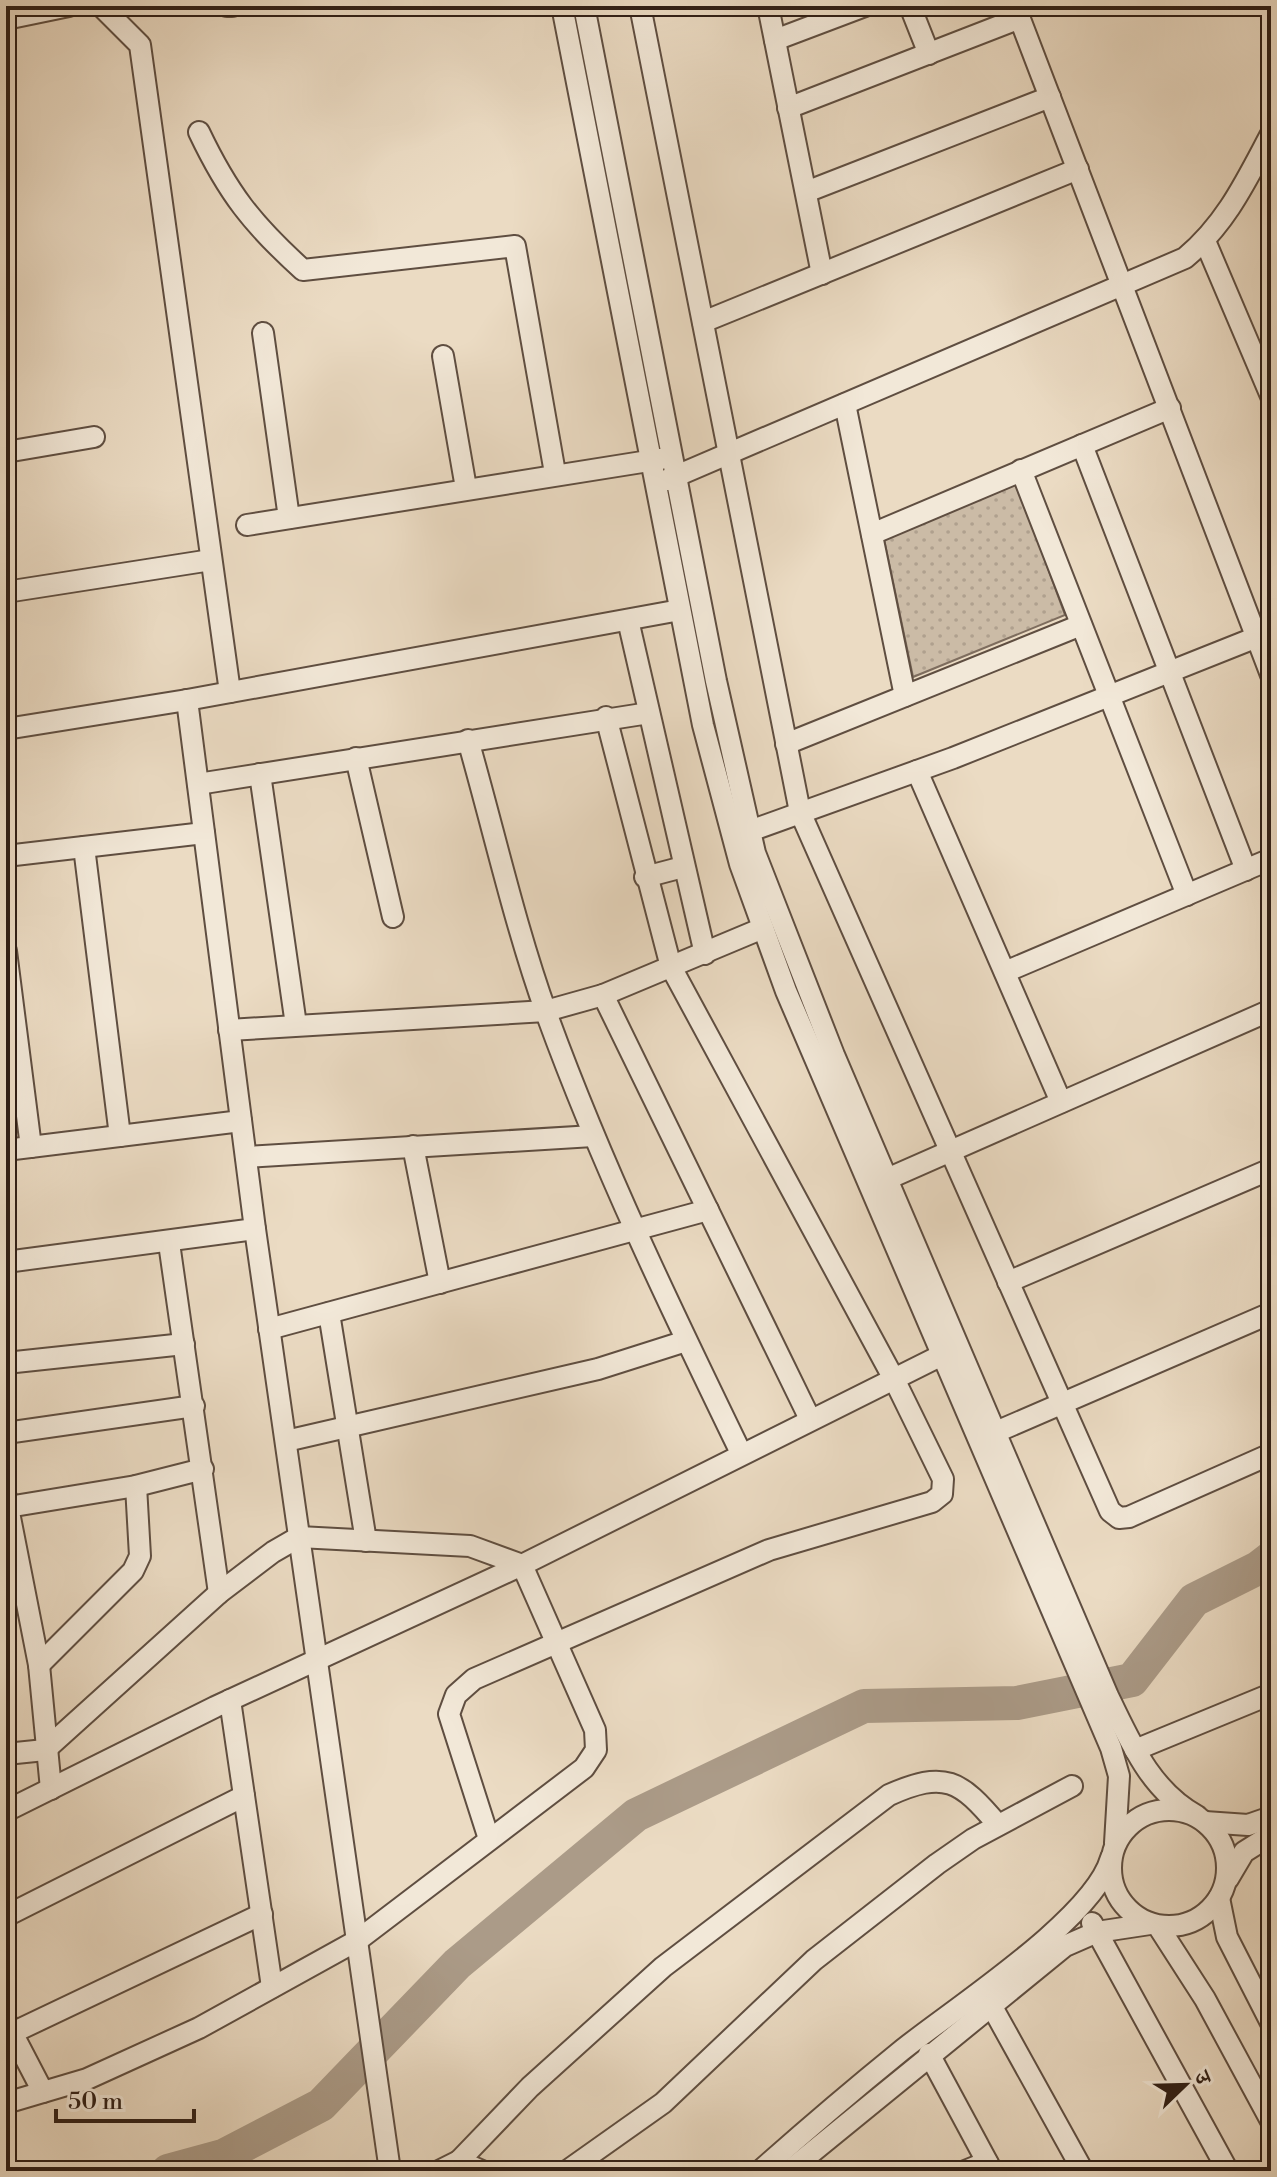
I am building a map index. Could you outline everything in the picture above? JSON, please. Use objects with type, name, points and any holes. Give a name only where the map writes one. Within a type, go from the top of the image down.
[{"type":"street","points":[[6,19],[69,6]]},
{"type":"street","points":[[101,6],[140,45],[230,692]]},
{"type":"street","points":[[562,6],[720,801],[786,991],[996,1432],[1100,1701],[1119,1776],[1113,1851],[1115,1891],[1135,1916],[1154,1925],[1205,1999],[1271,2121]]},
{"type":"street","points":[[584,6],[674,467],[750,831],[942,1355],[1007,1512],[1100,1701],[1166,1795],[1201,1819],[1225,1851],[1222,1892],[1227,1937],[1264,1995],[1271,2023]]},
{"type":"street","points":[[640,6],[800,812],[1110,1511],[1119,1518],[1271,1454]]},
{"type":"street","points":[[768,6],[822,274]]},
{"type":"street","points":[[775,40],[865,6]]},
{"type":"street","points":[[910,6],[929,54]]},
{"type":"street","points":[[788,108],[929,54],[1017,12],[1271,675]]},
{"type":"street","points":[[806,192],[1050,97]]},
{"type":"street","points":[[199,132],[224,185],[268,239],[303,270],[515,246],[555,473]]},
{"type":"street","points":[[247,525],[555,473],[651,460],[674,467],[729,454],[1185,258],[1205,241],[1231,210],[1271,134]]},
{"type":"street","points":[[703,322],[1078,169]]},
{"type":"street","points":[[1205,241],[1263,353],[1271,396]]},
{"type":"street","points":[[263,333],[289,518]]},
{"type":"street","points":[[443,356],[466,488]]},
{"type":"street","points":[[845,404],[905,696]]},
{"type":"street","points":[[872,534],[1170,408]]},
{"type":"street","points":[[6,452],[94,437]]},
{"type":"street","points":[[1082,445],[1246,870]]},
{"type":"street","points":[[656,485],[674,467]]},
{"type":"street","points":[[1021,470],[1187,895]]},
{"type":"street","points":[[6,592],[211,560]]},
{"type":"street","points":[[6,729],[187,700],[680,610]]},
{"type":"street","points":[[628,620],[705,954]]},
{"type":"street","points":[[786,744],[1081,625]]},
{"type":"street","points":[[750,831],[917,771],[1257,637]]},
{"type":"street","points":[[187,700],[255,1229],[390,2171]]},
{"type":"street","points":[[198,784],[606,717],[649,713]]},
{"type":"street","points":[[489,1839],[449,1714],[456,1695],[474,1679],[557,1640],[769,1550],[932,1502],[942,1494],[943,1479],[895,1381],[671,967],[645,877],[606,717]]},
{"type":"street","points":[[468,740],[546,1011],[593,1136],[634,1232],[741,1453]]},
{"type":"street","points":[[356,758],[393,917]]},
{"type":"street","points":[[917,771],[1061,1102]]},
{"type":"street","points":[[260,774],[296,1025]]},
{"type":"street","points":[[6,856],[204,833]]},
{"type":"street","points":[[84,847],[120,1136]]},
{"type":"street","points":[[1005,972],[1271,859]]},
{"type":"street","points":[[645,877],[683,867]]},
{"type":"street","points":[[229,1030],[546,1011],[603,995],[763,928]]},
{"type":"street","points":[[6,951],[31,1147]]},
{"type":"street","points":[[603,995],[810,1419]]},
{"type":"street","points":[[879,1182],[1271,1010]]},
{"type":"street","points":[[6,1150],[241,1121]]},
{"type":"street","points":[[246,1157],[593,1136]]},
{"type":"street","points":[[413,1146],[440,1283]]},
{"type":"street","points":[[1008,1282],[1271,1169]]},
{"type":"street","points":[[269,1329],[708,1210]]},
{"type":"street","points":[[6,1262],[169,1243],[255,1229]]},
{"type":"street","points":[[169,1243],[219,1593]]},
{"type":"street","points":[[329,1313],[366,1541]]},
{"type":"street","points":[[996,1432],[1271,1313]]},
{"type":"street","points":[[286,1441],[598,1369],[686,1341]]},
{"type":"street","points":[[6,1363],[184,1344]]},
{"type":"street","points":[[6,1811],[230,1700],[522,1565],[942,1355]]},
{"type":"street","points":[[6,1433],[194,1406]]},
{"type":"street","points":[[51,1789],[39,1665],[7,1502],[136,1486],[203,1469]]},
{"type":"street","points":[[39,1665],[133,1571],[140,1556],[136,1486]]},
{"type":"street","points":[[6,1754],[45,1750],[219,1593],[273,1552],[299,1537],[470,1546],[522,1565],[595,1730],[596,1750],[584,1768],[358,1940],[199,2028],[87,2079],[6,2103]]},
{"type":"street","points":[[1135,1750],[1271,1694]]},
{"type":"street","points":[[230,1700],[272,1987]]},
{"type":"street","points":[[439,2171],[459,2161],[530,2087],[663,1967],[889,1795],[920,1781],[953,1783],[971,1793],[998,1825]]},
{"type":"street","points":[[567,2171],[663,2103],[814,1960],[937,1864],[998,1825],[1072,1786]]},
{"type":"street","points":[[6,1916],[244,1796]]},
{"type":"street","points":[[760,2171],[841,2100],[1083,1906],[1101,1884],[1113,1851],[1134,1821],[1160,1809],[1179,1810],[1201,1819],[1248,1825],[1271,1817]]},
{"type":"street","points":[[789,2171],[1065,1946],[1097,1932],[1186,1924],[1200,1918],[1222,1892],[1244,1852],[1271,1835]]},
{"type":"street","points":[[1083,1906],[1228,2171]]},
{"type":"street","points":[[43,2092],[9,2027],[262,1914]]},
{"type":"street","points":[[991,2005],[1083,2171]]},
{"type":"street","points":[[929,2054],[989,2166],[965,2171]]},
{"type":"street","points":[[459,2161],[482,2171]]},
{"type":"shaded area","points":[[1017,484],[1065,615],[913,677],[884,539]]},
{"type":"waterway","points":[[168,2171],[223,2156],[321,2105],[457,1964],[636,1815],[864,1706],[1017,1703],[1132,1680],[1194,1600],[1258,1568],[1271,1558]]}]
